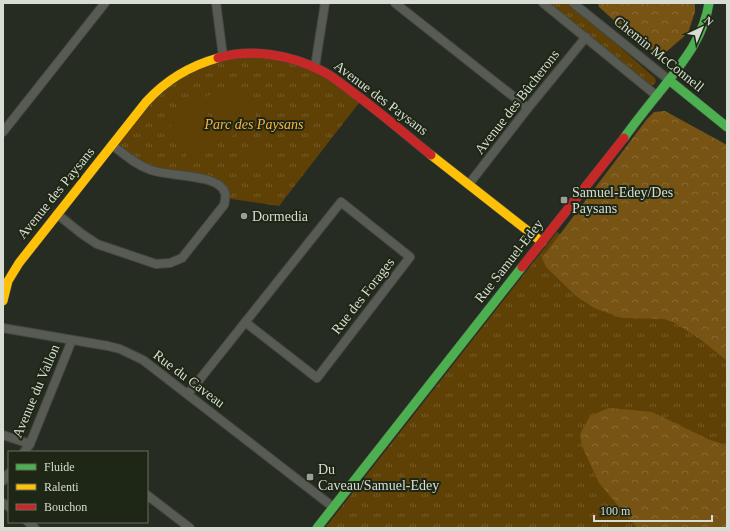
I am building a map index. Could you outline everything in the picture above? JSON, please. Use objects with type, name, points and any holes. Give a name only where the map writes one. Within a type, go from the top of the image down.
[{"type":"street","points":[[3,132],[105,3]]},
{"type":"street","points":[[216,3],[223,56]]},
{"type":"street","points":[[315,67],[325,3]]},
{"type":"street","points":[[395,3],[528,108]]},
{"type":"street","points":[[543,3],[657,96]]},
{"type":"street","name":"Chemin McConnell","points":[[573,3],[727,127]]},
{"type":"street","name":"Rue Samuel-Edey","points":[[316,528],[691,51],[701,35],[707,21],[709,3]]},
{"type":"street","name":"Avenue des Bûcherons","points":[[469,184],[586,37]]},
{"type":"street","name":"Avenue des Paysans","points":[[3,301],[5,288],[18,263],[142,107],[170,80],[185,70],[203,62],[223,56],[264,54],[296,60],[315,67],[330,75],[542,242]]},
{"type":"street","points":[[57,214],[97,244],[156,264],[170,263],[182,258],[224,205],[225,191],[219,184],[210,179],[152,171],[139,165],[112,146]]},
{"type":"street","name":"Rue des Forages","points":[[188,394],[341,202],[410,257],[316,378],[246,322]]},
{"type":"street","name":"Rue du Caveau","points":[[3,328],[108,346],[132,354],[154,367],[333,507]]},
{"type":"street","name":"Avenue du Vallon","points":[[25,451],[30,444],[72,340]]},
{"type":"street","points":[[3,435],[30,444]]},
{"type":"street","points":[[148,496],[190,528]]},
{"type":"green space","points":[[545,3],[570,3],[655,78],[656,82],[653,85],[649,85]]},
{"type":"green space","points":[[598,3],[695,3],[695,12],[688,33],[666,52],[646,49],[599,7]]},
{"type":"green space","name":"Parc des Paysans","points":[[223,56],[296,60],[362,99],[279,206],[225,198],[219,184],[152,171],[112,145],[157,91]]},
{"type":"green space","points":[[238,81],[259,122],[226,139],[204,98]]},
{"type":"green space","points":[[200,99],[222,141],[188,159],[166,117]]},
{"type":"green space","points":[[665,111],[727,145],[727,361],[700,339],[675,323],[664,319],[622,318],[594,308],[576,296],[546,267],[542,258],[647,119],[654,112]]},
{"type":"green space","points":[[261,140],[268,155],[250,164],[243,149]]},
{"type":"green space","points":[[557,232],[727,345],[727,528],[325,528]]},
{"type":"green space","points":[[609,408],[652,412],[710,440],[727,445],[727,528],[637,528],[599,483],[582,446],[580,434],[590,416]]},
{"type":"traffic: fast","points":[[624,138],[692,49],[702,27],[709,3]]},
{"type":"traffic: fast","points":[[669,80],[727,127]]},
{"type":"traffic: fast","points":[[317,528],[522,267]]},
{"type":"traffic: slow","points":[[3,301],[8,281],[19,263],[146,102],[162,87],[179,75],[197,65],[218,58]]},
{"type":"traffic: slow","points":[[431,155],[542,242]]},
{"type":"traffic: jam","points":[[218,58],[231,55],[258,54],[284,57],[310,65],[339,82],[431,155]]},
{"type":"traffic: jam","points":[[522,267],[624,138]]},
{"type":"place","name":"Samuel-Edey/Des Paysans","points":[[564,200]]},
{"type":"place","name":"Dormedia","points":[[244,216]]},
{"type":"place","name":"Du Caveau/Samuel-Edey","points":[[310,477]]}]
